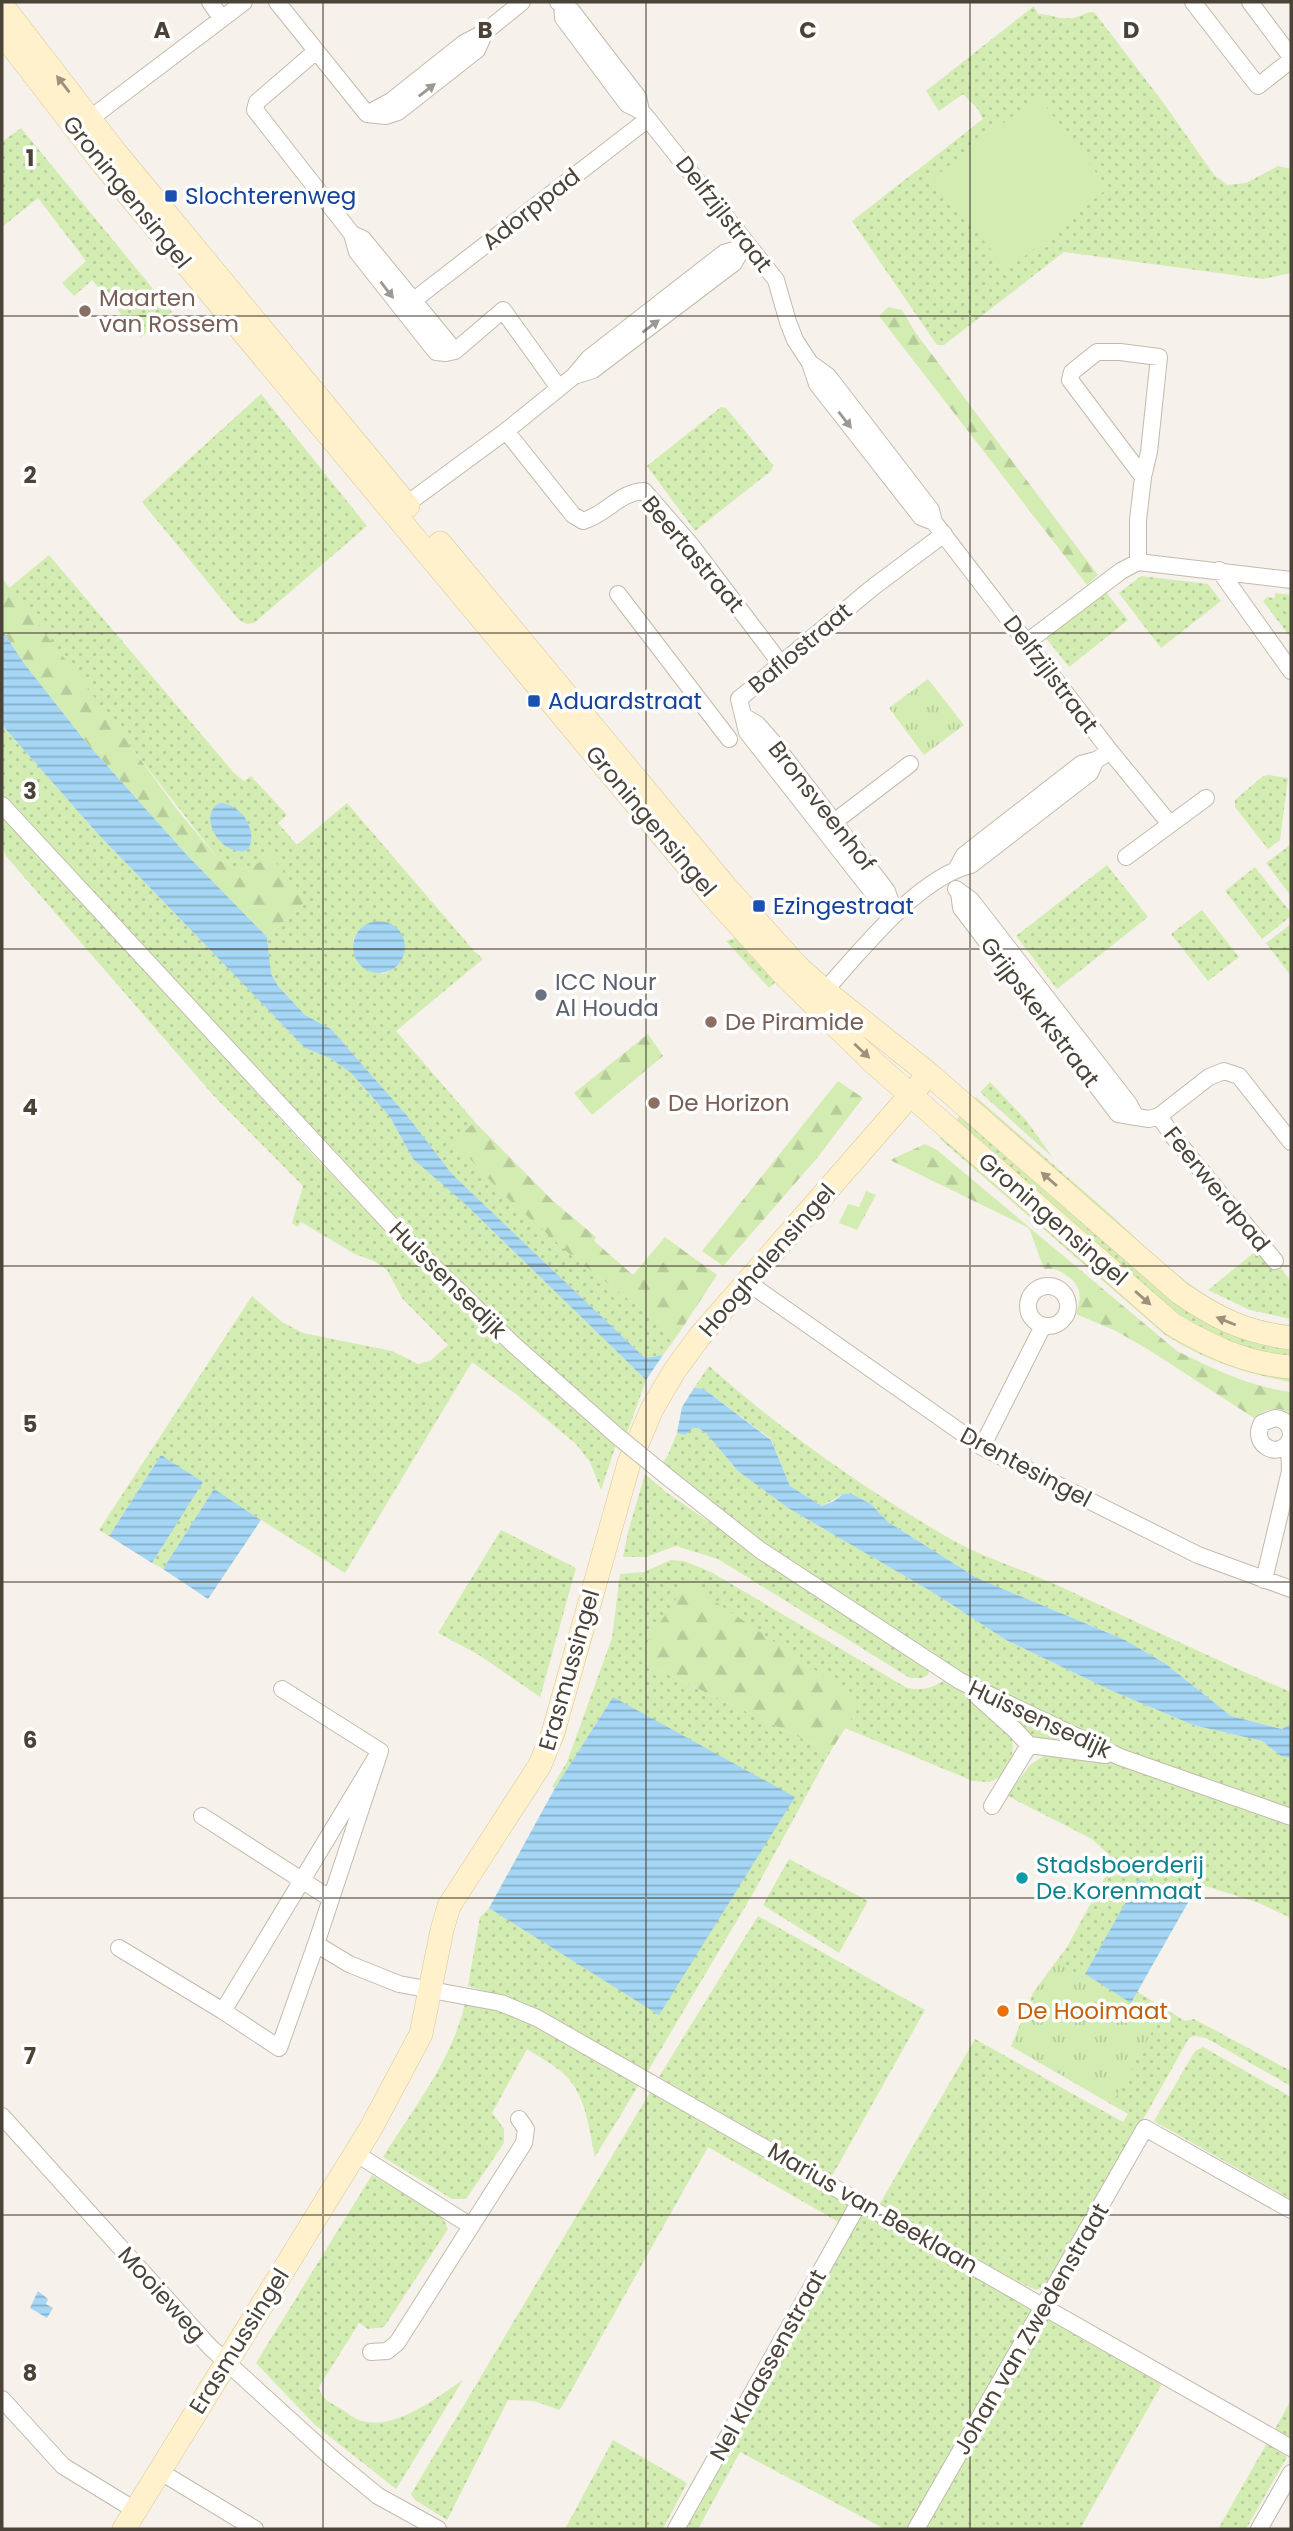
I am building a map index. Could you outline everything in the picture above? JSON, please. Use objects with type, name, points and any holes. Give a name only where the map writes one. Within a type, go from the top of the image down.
[{"type":"street","points":[[209,2],[222,19]]},
{"type":"street","points":[[82,125],[244,2]]},
{"type":"street","points":[[277,2],[367,114],[386,116],[398,112],[477,50],[485,32],[522,2]]},
{"type":"street","points":[[1192,2],[1258,86],[1291,58],[1250,2]]},
{"type":"street","name":"Delfzijlstraat","points":[[560,4],[563,18],[627,104],[645,115],[744,245],[776,280],[788,323],[810,363],[828,376],[931,510],[939,528],[1027,642],[1103,756],[1170,824]]},
{"type":"street","name":"Groningensingel","points":[[2,5],[82,125]]},
{"type":"street","name":"Groningensingel","points":[[2,33],[82,125],[401,509],[712,895],[912,1094],[1172,1324],[1203,1343],[1242,1358],[1291,1367]]},
{"type":"street","points":[[315,52],[257,102],[255,110],[352,234],[357,252],[436,352],[446,354],[456,351],[503,310],[559,388]]},
{"type":"street","name":"Adorppad","points":[[414,300],[645,115]]},
{"type":"street","points":[[352,234],[363,240],[456,351]]},
{"type":"street","points":[[401,509],[506,431],[574,376],[589,358],[713,261],[744,245]]},
{"type":"street","points":[[1138,562],[1143,477],[1149,452],[1159,357],[1097,352],[1072,372],[1070,380],[1143,477]]},
{"type":"street","name":"Beertastraat","points":[[506,431],[573,515],[583,521],[598,516],[630,491],[644,491],[691,545],[781,664]]},
{"type":"street","name":"Baflostraat","points":[[895,907],[877,898],[747,732],[738,699],[872,588],[939,528]]},
{"type":"street","points":[[1027,642],[1121,571],[1138,562],[1291,580]]},
{"type":"street","points":[[1219,570],[1288,666]]},
{"type":"street","points":[[618,594],[729,739]]},
{"type":"street","name":"Bronsveenhof","points":[[743,716],[757,724],[772,741],[887,891],[895,907]]},
{"type":"street","points":[[818,998],[895,907],[952,872],[964,855],[1082,764],[1103,756]]},
{"type":"street","points":[[834,822],[910,764]]},
{"type":"street","points":[[1126,857],[1206,798]]},
{"type":"street","name":"Huissensedijk","points":[[2,805],[395,1228],[513,1344],[615,1435],[760,1550],[960,1681],[1120,1757],[1291,1817]]},
{"type":"street","name":"Grijpskerkstraat","points":[[952,872],[961,908],[1118,1114],[1149,1119],[1159,1116]]},
{"type":"street","name":"Groningensingel","points":[[818,998],[929,1074],[1180,1293],[1216,1317],[1262,1334],[1291,1338]]},
{"type":"street","points":[[1159,1116],[1209,1077],[1224,1071],[1239,1076],[1291,1142]]},
{"type":"street","name":"Hooghalensingel","points":[[629,1463],[652,1409],[675,1370],[700,1336],[929,1074]]},
{"type":"street","name":"Feerwerdpad","points":[[1159,1116],[1275,1261]]},
{"type":"street","name":"Drentesingel","points":[[747,1282],[982,1447],[1198,1555],[1291,1589]]},
{"type":"street","points":[[982,1447],[1043,1326]]},
{"type":"street","points":[[1265,1580],[1290,1471],[1291,1438]]},
{"type":"street","name":"Erasmussingel","points":[[130,2520],[371,2128],[421,2034],[438,1991],[442,1930],[449,1906],[540,1765],[553,1733],[629,1463]]},
{"type":"street","name":"Huissensedijk","points":[[960,1681],[1029,1745],[1120,1757]]},
{"type":"street","points":[[282,1689],[380,1751]]},
{"type":"street","points":[[992,1805],[1029,1745]]},
{"type":"street","points":[[223,2011],[380,1751]]},
{"type":"street","points":[[119,1948],[279,2048],[380,1751]]},
{"type":"street","points":[[202,1816],[331,1899]]},
{"type":"street","name":"Marius van Beeklaan","points":[[316,1944],[349,1964],[399,1984],[501,2003],[537,2018],[1291,2448]]},
{"type":"street","name":"Mooieweg","points":[[2,2116],[226,2362],[377,2496],[438,2529]]},
{"type":"street","points":[[371,2352],[387,2351],[397,2343],[524,2143],[526,2129],[519,2119]]},
{"type":"street","name":"Johan van Zwedenstraat","points":[[916,2529],[1037,2302],[1145,2128],[1291,2210]]},
{"type":"street","points":[[355,2153],[471,2226]]},
{"type":"street","name":"Nel Klaassenstraat","points":[[676,2529],[860,2201]]},
{"type":"street","points":[[2,2399],[63,2466],[130,2520]]},
{"type":"street","points":[[159,2471],[255,2529]]},
{"type":"street","points":[[1259,2529],[1291,2473]]},
{"type":"green space","points":[[1034,6],[1038,14],[1063,18],[1094,12],[1214,175],[1227,185],[1246,183],[1278,166],[1291,169],[1291,273],[1263,279],[1064,252],[944,345],[937,345],[852,221],[983,119],[977,108],[963,94],[939,111],[926,91]]},
{"type":"green space","points":[[1038,96],[1108,188],[1008,270],[932,179]]},
{"type":"green space","points":[[21,128],[172,312],[141,337],[92,280],[74,296],[62,283],[86,261],[38,198],[2,227],[2,142]]},
{"type":"green space","points":[[888,307],[902,310],[915,332],[1098,575],[1087,585],[879,316]]},
{"type":"green space","points":[[261,394],[367,526],[254,623],[247,624],[239,620],[142,502]]},
{"type":"green space","points":[[721,407],[726,408],[773,465],[771,471],[695,531],[647,466]]},
{"type":"green space","points":[[49,555],[235,774],[244,781],[251,776],[287,815],[278,823],[297,845],[347,803],[483,959],[396,1031],[475,1122],[454,1141],[573,1257],[677,1336],[663,1355],[645,1358],[452,1174],[409,1118],[331,1029],[305,1015],[278,986],[271,974],[267,937],[305,902],[251,868],[237,869],[220,861],[8,589]],"holes":[[[239,812],[250,827],[232,850],[220,841],[211,820]],[[359,930],[404,940],[404,952],[397,966],[382,974],[352,942]]]},
{"type":"green space","points":[[1141,576],[1208,584],[1221,601],[1161,648],[1119,593]]},
{"type":"green space","points":[[2,578],[179,812],[220,861],[237,869],[251,868],[270,855],[306,901],[267,937],[186,854],[85,741],[23,662],[2,630]]},
{"type":"green space","points":[[1105,591],[1128,620],[1069,667],[1046,638]]},
{"type":"green space","points":[[1275,593],[1291,595],[1291,638],[1263,601],[1267,597],[1275,598]]},
{"type":"green space","points":[[928,679],[964,725],[924,755],[889,708]]},
{"type":"green space","points":[[2,725],[97,833],[305,1048],[330,1058],[351,1073],[390,1117],[413,1159],[464,1203],[646,1380],[625,1439],[389,1219],[2,797]]},
{"type":"green space","points":[[1263,776],[1288,778],[1280,840],[1268,849],[1235,807],[1235,800]]},
{"type":"green space","points":[[2,812],[313,1155],[447,1293],[616,1445],[601,1490],[590,1462],[576,1444],[516,1394],[472,1362],[345,1573],[214,1490],[163,1569],[152,1563],[202,1482],[161,1455],[109,1536],[99,1530],[252,1296],[282,1322],[303,1333],[392,1351],[418,1364],[430,1361],[448,1345],[402,1298],[387,1270],[301,1222],[297,1227],[292,1223],[303,1186],[214,1096],[6,856],[2,845]]},
{"type":"green space","points":[[1291,834],[1291,896],[1266,863],[1290,845]]},
{"type":"green space","points":[[1107,865],[1148,917],[1057,989],[1016,936]]},
{"type":"green space","points":[[1255,867],[1291,913],[1291,916],[1262,939],[1225,891]]},
{"type":"green space","points":[[1202,910],[1239,957],[1208,981],[1171,934]]},
{"type":"green space","points":[[1291,924],[1291,976],[1266,943]]},
{"type":"green space","points":[[738,937],[743,941],[744,949],[764,970],[772,970],[779,979],[769,988],[726,941]]},
{"type":"green space","points":[[648,1034],[663,1056],[592,1115],[574,1093]]},
{"type":"green space","points":[[838,1081],[863,1098],[817,1158],[723,1266],[702,1251]]},
{"type":"green space","points":[[990,1082],[1026,1120],[1053,1158],[980,1092]]},
{"type":"green space","points":[[976,1097],[1187,1282],[1236,1311],[1262,1320],[1291,1325],[1291,1333],[1220,1312],[971,1103]]},
{"type":"green space","points":[[964,1111],[1181,1299],[1291,1343],[1291,1362],[1196,1333],[952,1125]]},
{"type":"green space","points":[[475,1122],[553,1201],[596,1237],[594,1241],[633,1275],[665,1237],[717,1275],[677,1336],[573,1257],[505,1196],[453,1141]]},
{"type":"green space","points":[[944,1133],[1125,1290],[1291,1373],[1291,1382],[1226,1365],[1165,1335],[940,1139]]},
{"type":"green space","points":[[925,1144],[937,1150],[1177,1351],[1247,1382],[1291,1392],[1291,1414],[1281,1409],[1272,1409],[1254,1418],[1149,1350],[1116,1331],[1076,1314],[1080,1297],[1078,1287],[1060,1271],[1044,1269],[1029,1228],[890,1160]]},
{"type":"green space","points":[[866,1191],[876,1195],[857,1230],[839,1223],[848,1204],[859,1207]]},
{"type":"green space","points":[[1261,1247],[1276,1261],[1291,1282],[1291,1319],[1250,1310],[1208,1290]]},
{"type":"green space","points":[[709,1366],[765,1413],[824,1457],[947,1537],[1291,1692],[1291,1724],[1283,1729],[1231,1716],[1166,1664],[1125,1640],[977,1578],[888,1522],[871,1504],[852,1494],[843,1494],[822,1506],[790,1486],[771,1439],[704,1389],[694,1388]]},
{"type":"green space","points":[[692,1428],[706,1433],[738,1471],[788,1508],[934,1593],[1006,1640],[1110,1690],[1193,1725],[1262,1741],[1281,1756],[1291,1758],[1291,1815],[1068,1729],[936,1659],[772,1554],[662,1464],[677,1433],[685,1435]]},
{"type":"green space","points":[[645,1474],[666,1492],[830,1606],[930,1669],[928,1675],[910,1678],[718,1559],[676,1546],[646,1557],[623,1557]]},
{"type":"green space","points":[[501,1530],[576,1568],[540,1697],[479,1655],[438,1633]]},
{"type":"green space","points":[[671,1560],[684,1561],[711,1572],[907,1688],[928,1688],[946,1679],[998,1719],[1009,1732],[1013,1746],[1010,1762],[1002,1775],[989,1782],[973,1781],[845,1728],[862,1702],[636,1659],[830,1752],[755,1890],[648,2071],[538,2013],[468,1986],[480,1917],[489,1908],[659,2014],[613,1697],[555,1788],[552,1787],[567,1762],[612,1638],[620,1574],[644,1572]]},
{"type":"green space","points":[[687,1582],[862,1702],[830,1752],[636,1659]]},
{"type":"green space","points":[[986,1701],[1081,1748],[1029,1740]]},
{"type":"green space","points":[[1047,1754],[1107,1760],[1291,1823],[1291,1918],[1259,1903],[1199,1884],[1190,1899],[1139,1879],[1134,2000],[1136,1991],[1185,2021],[1194,2019],[1291,2071],[1291,2086],[1206,2038],[1189,2038],[1055,2276],[1047,2286],[1036,2290],[999,2273],[879,2205],[975,2039],[1123,2122],[1128,2114],[1011,2046],[1033,1993],[1067,1947],[1111,1866],[1107,1853],[1092,1839],[1004,1794],[1031,1764]]},
{"type":"green space","points":[[789,1859],[868,1901],[839,1953],[763,1905]]},
{"type":"green space","points":[[758,1916],[925,2010],[832,2176],[659,2077]]},
{"type":"green space","points":[[1056,1962],[1159,2019],[1112,2104],[1011,2046],[1039,1998],[1033,1993]]},
{"type":"green space","points":[[465,2003],[498,2008],[560,2037],[640,2083],[595,2157],[586,2112],[577,2091],[560,2070],[527,2049],[492,2113],[504,2129],[504,2143],[466,2199],[452,2199],[383,2157],[442,2064]]},
{"type":"green space","points":[[1203,2047],[1291,2097],[1291,2199],[1154,2121],[1195,2051]]},
{"type":"green space","points":[[652,2089],[846,2203],[848,2208],[842,2224],[708,2147],[563,2405],[559,2410],[535,2401],[508,2400],[447,2520],[415,2500],[411,2494]]},
{"type":"green space","points":[[372,2175],[442,2216],[448,2229],[384,2327],[368,2329],[359,2323],[319,2387],[320,2391],[327,2400],[354,2418],[372,2423],[386,2422],[428,2404],[463,2380],[396,2489],[315,2425],[256,2363]]},
{"type":"green space","points":[[869,2214],[1031,2309],[1031,2314],[908,2529],[885,2529],[740,2452],[698,2529],[686,2529],[856,2221],[862,2215]]},
{"type":"green space","points":[[1042,2319],[1052,2319],[1163,2382],[1080,2529],[921,2529]]},
{"type":"green space","points":[[1291,2400],[1291,2437],[1275,2429]]},
{"type":"green space","points":[[613,2440],[687,2483],[663,2529],[565,2529]]},
{"type":"green space","points":[[1267,2443],[1287,2457],[1246,2529],[1218,2529]]},
{"type":"water","points":[[2,630],[23,662],[85,741],[186,854],[267,937],[271,974],[278,986],[305,1015],[331,1029],[409,1118],[452,1174],[645,1358],[663,1355],[646,1380],[464,1203],[413,1159],[390,1117],[351,1073],[330,1058],[305,1048],[97,833],[2,725]]},
{"type":"water","points":[[220,803],[235,808],[246,819],[251,834],[248,850],[229,848],[215,834],[210,816]]},
{"type":"water","points":[[379,921],[398,928],[405,947],[398,966],[379,973],[360,966],[353,947],[360,928]]},
{"type":"water","points":[[694,1388],[704,1389],[771,1440],[790,1486],[822,1506],[843,1494],[852,1494],[871,1504],[888,1522],[977,1578],[1125,1640],[1166,1664],[1231,1716],[1282,1729],[1291,1724],[1291,1758],[1281,1756],[1262,1741],[1193,1725],[1110,1690],[1006,1640],[934,1593],[788,1508],[738,1471],[706,1433],[693,1428],[685,1435],[677,1433],[682,1407]]},
{"type":"water","points":[[161,1455],[203,1482],[152,1563],[109,1536]]},
{"type":"water","points":[[214,1489],[261,1520],[208,1599],[163,1569]]},
{"type":"water","points":[[613,1697],[795,1797],[659,2015],[489,1908],[555,1788]]},
{"type":"water","points":[[1139,1879],[1190,1899],[1131,2003],[1085,1974]]},
{"type":"water","points":[[38,2291],[48,2299],[46,2304],[53,2308],[47,2318],[30,2308]]},
{"type":"place","name":"Slochterenweg","points":[[171,196]]},
{"type":"place","name":"Maarten van Rossem","points":[[85,311]]},
{"type":"place","name":"Aduardstraat","points":[[534,701]]},
{"type":"place","name":"Ezingestraat","points":[[759,906]]},
{"type":"place","name":"ICC Nour Al Houda","points":[[541,995]]},
{"type":"place","name":"De Piramide","points":[[711,1022]]},
{"type":"place","name":"De Horizon","points":[[654,1103]]},
{"type":"place","name":"Stadsboerderij De Korenmaat","points":[[1022,1878]]},
{"type":"place","name":"De Hooimaat","points":[[1003,2011]]}]
